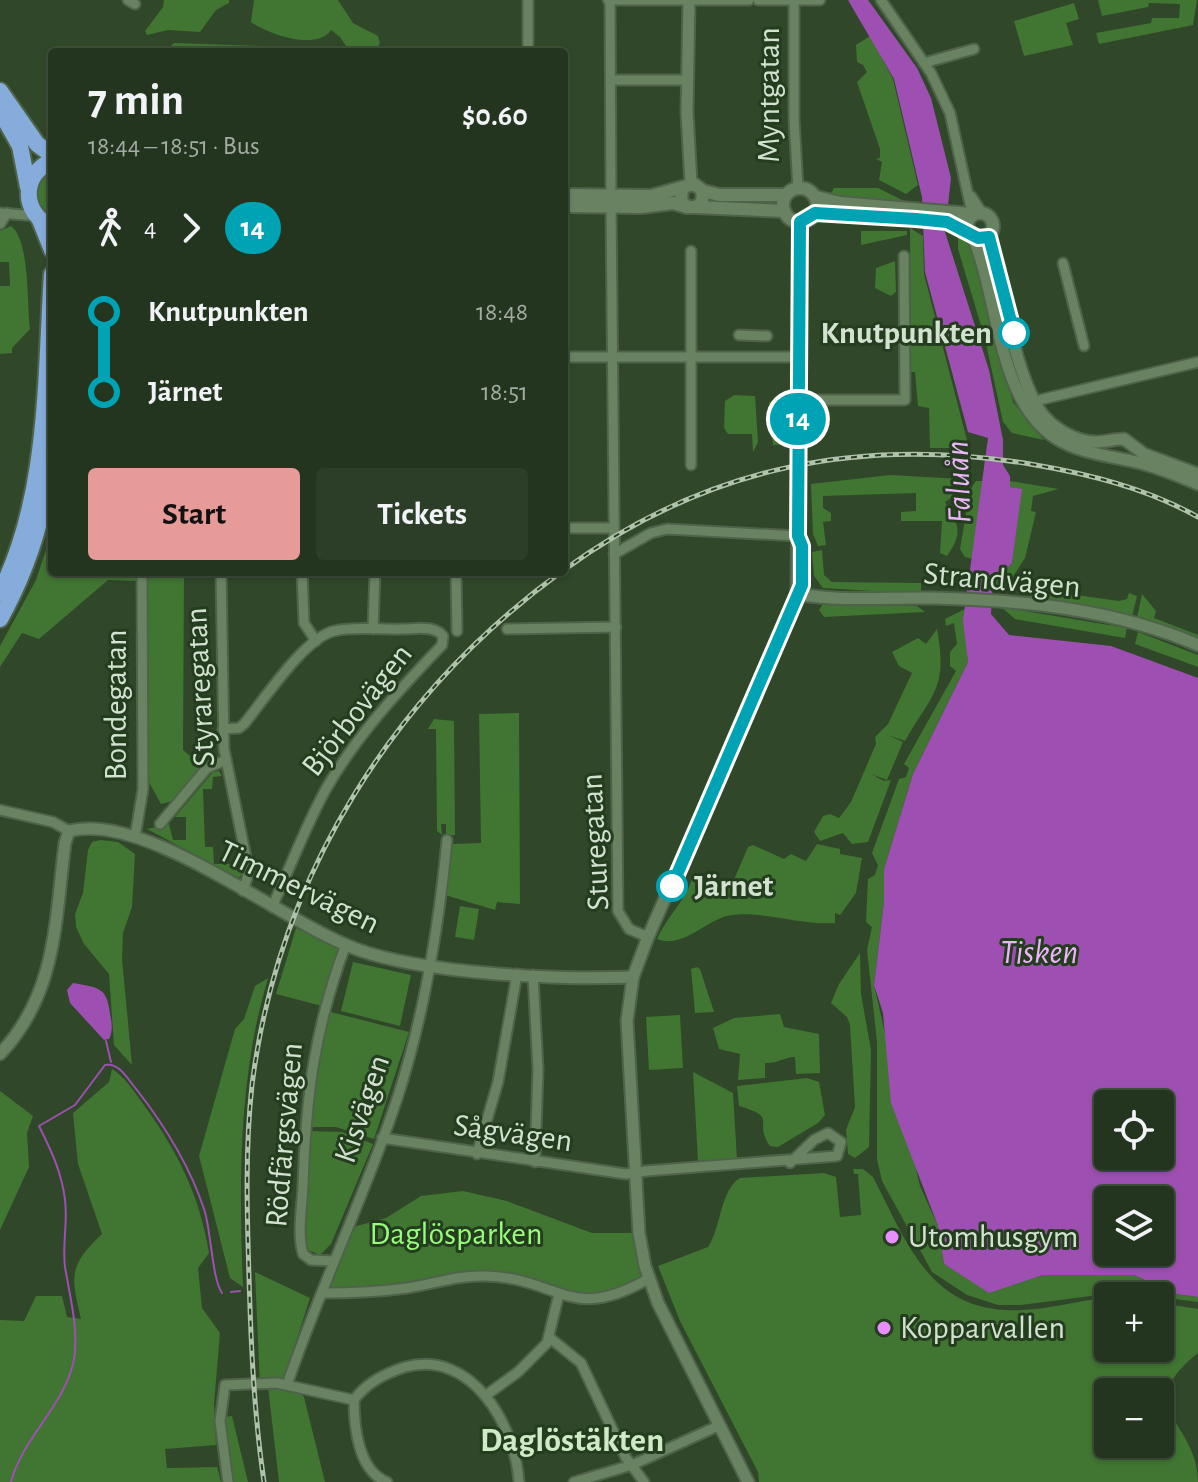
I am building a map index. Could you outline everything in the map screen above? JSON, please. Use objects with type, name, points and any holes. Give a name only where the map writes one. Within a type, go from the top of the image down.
[{"type":"highway","points":[[0,91],[37,144],[48,154]]},
{"type":"highway","points":[[0,111],[20,146],[28,192],[43,221]]},
{"type":"highway","points":[[28,192],[37,171],[48,161]]},
{"type":"highway","points":[[0,593],[19,549],[36,479],[48,325]]},
{"type":"highway","points":[[0,619],[31,552],[48,483]]},
{"type":"main road","points":[[686,187],[681,201],[692,207]]},
{"type":"main road","points":[[568,206],[651,196],[686,187],[719,195],[786,195],[798,188],[816,197],[840,203],[947,217],[975,214],[992,223],[989,237],[978,238],[947,217]]},
{"type":"main road","points":[[692,207],[704,199],[703,191]]},
{"type":"main road","points":[[784,211],[786,195]]},
{"type":"main road","points":[[568,196],[692,207],[784,211],[800,222],[815,213],[916,214]]},
{"type":"main road","points":[[815,213],[816,197]]},
{"type":"main road","points":[[971,232],[966,222],[975,214]]},
{"type":"street","points":[[528,0],[528,48]]},
{"type":"street","points":[[609,0],[749,0]]},
{"type":"street","name":"Sturegatan","points":[[609,0],[618,911],[624,924],[648,937],[633,977],[627,1021],[639,1233],[648,1279],[748,1482]]},
{"type":"street","points":[[686,187],[689,0]]},
{"type":"street","points":[[758,0],[820,0]]},
{"type":"street","points":[[881,0],[924,63],[950,113],[975,214]]},
{"type":"street","name":"Myntgatan","points":[[794,1],[794,131],[798,188]]},
{"type":"street","points":[[924,63],[974,49]]},
{"type":"street","points":[[611,80],[686,80]]},
{"type":"street","points":[[0,224],[3,213],[28,192]]},
{"type":"street","points":[[3,213],[43,221]]},
{"type":"street","points":[[648,937],[803,575],[798,536],[800,222]]},
{"type":"street","points":[[971,232],[981,255],[1015,389],[1064,433],[1093,443],[1127,440],[1144,454],[1198,474]]},
{"type":"street","points":[[989,237],[1029,402],[1040,427],[1061,441],[1115,459],[1155,467],[1198,484]]},
{"type":"street","points":[[691,251],[691,465]]},
{"type":"street","points":[[799,400],[905,400],[904,256]]},
{"type":"street","points":[[1063,263],[1084,346]]},
{"type":"street","points":[[739,335],[767,336]]},
{"type":"street","points":[[568,357],[798,357]]},
{"type":"street","points":[[1029,402],[1198,362]]},
{"type":"street","points":[[1115,459],[1110,450],[1116,440]]},
{"type":"street","points":[[568,528],[613,528]]},
{"type":"street","points":[[614,554],[651,533],[667,529],[798,536]]},
{"type":"street","name":"Bondegatan","points":[[135,837],[143,789],[142,576]]},
{"type":"street","name":"Styraregatan","points":[[221,576],[223,729],[226,760],[249,872],[243,891]]},
{"type":"street","points":[[302,576],[304,623],[316,641]]},
{"type":"street","points":[[223,729],[239,728],[244,724],[316,641],[335,631],[373,629],[375,576]]},
{"type":"street","points":[[456,576],[457,631]]},
{"type":"street","name":"Strandvägen","points":[[797,594],[840,599],[997,601],[1114,617],[1198,645]]},
{"type":"street","points":[[507,629],[616,627]]},
{"type":"street","name":"Björbovägen","points":[[272,907],[302,838],[334,777],[403,684],[442,645],[442,634],[421,629],[373,629]]},
{"type":"street","points":[[160,824],[207,768],[226,760]]},
{"type":"street","name":"Timmervägen","points":[[0,810],[53,822],[69,831],[87,827],[135,837],[173,853],[346,944],[370,953],[429,964],[517,974],[633,977]]},
{"type":"street","points":[[0,1054],[35,1006],[46,983],[69,831]]},
{"type":"street","name":"Kisvägen","points":[[287,1385],[408,1064],[429,964],[447,840]]},
{"type":"street","name":"Rödfärgsvägen","points":[[333,1261],[311,1260],[303,1254],[302,1189],[310,1066],[329,989],[346,944]]},
{"type":"street","points":[[477,1154],[498,1082],[517,974]]},
{"type":"street","points":[[533,975],[538,1069],[535,1162]]},
{"type":"street","name":"Sågvägen","points":[[382,1138],[535,1162],[637,1173],[790,1163],[832,1159],[840,1153],[841,1142],[828,1133],[814,1140],[790,1163]]},
{"type":"street","points":[[322,1293],[386,1291],[485,1276],[528,1281],[559,1294],[599,1300],[648,1279]]},
{"type":"street","points":[[485,1396],[531,1360],[550,1338],[559,1294]]},
{"type":"street","points":[[550,1338],[581,1363],[632,1465],[644,1482]]},
{"type":"street","points":[[354,1400],[388,1373],[430,1363],[457,1371],[485,1396],[512,1451],[519,1482]]},
{"type":"street","points":[[228,1482],[220,1421],[225,1385],[254,1382],[287,1385],[354,1400]]},
{"type":"street","points":[[354,1400],[362,1455],[374,1474],[387,1482]]},
{"type":"street","points":[[574,1482],[632,1465],[718,1426]]},
{"type":"green space","points":[[164,0],[229,0],[229,3],[216,10],[200,32],[168,30],[147,35],[145,31],[163,7]]},
{"type":"green space","points":[[254,0],[338,0],[353,23],[378,36],[380,43],[377,48],[347,48],[331,30],[315,39],[292,39],[251,22]]},
{"type":"green space","points":[[1098,0],[1197,0],[1193,25],[1099,44],[1096,33],[1151,23],[1152,18],[1179,18],[1180,4],[1149,3],[1148,7],[1102,16]]},
{"type":"green space","points":[[1074,3],[1079,19],[1066,23],[1073,45],[1024,56],[1014,21]]},
{"type":"green space","points":[[870,36],[893,79],[918,185],[906,194],[879,180],[882,162],[876,159],[880,158],[880,149],[857,82],[867,72],[857,62],[856,45]]},
{"type":"green space","points":[[174,43],[261,46],[261,48],[169,48]]},
{"type":"green space","points":[[48,170],[48,217],[43,214],[34,195],[41,175]]},
{"type":"green space","points":[[834,188],[878,188],[906,202],[837,198],[830,195]]},
{"type":"green space","points":[[11,226],[17,233],[25,258],[30,329],[12,348],[12,353],[0,354],[0,286],[10,286],[9,262],[0,262],[0,231]]},
{"type":"green space","points":[[910,228],[923,236],[924,274],[969,448],[930,448],[929,408],[918,406],[915,372],[911,372]]},
{"type":"green space","points":[[958,229],[975,255],[1013,402],[1044,440],[1012,433],[1003,422],[985,339],[958,249]]},
{"type":"green space","points":[[861,231],[907,231],[907,235],[861,245]]},
{"type":"green space","points":[[895,261],[896,292],[891,296],[875,288],[876,268]]},
{"type":"green space","points":[[734,395],[755,396],[758,442],[753,452],[752,434],[728,434],[724,428],[725,401]]},
{"type":"green space","points":[[769,402],[790,402],[792,433],[785,444],[773,445]]},
{"type":"green space","points":[[890,475],[961,479],[959,492],[945,502],[957,528],[956,541],[947,556],[940,553],[942,521],[901,521],[901,512],[916,511],[916,493],[823,496],[823,508],[831,513],[831,521],[823,522],[826,545],[818,546],[813,534],[811,484]]},
{"type":"green space","points":[[976,481],[985,481],[973,559],[965,557],[960,549],[970,490]]},
{"type":"green space","points":[[1010,481],[1059,489],[1033,496],[1031,511],[1036,512],[1025,558],[1005,589],[994,590],[993,583],[1012,563],[1021,489],[1010,487]]},
{"type":"green space","points":[[48,544],[48,576],[139,576],[137,581],[108,580],[39,639],[22,633],[0,667],[0,646],[36,580]]},
{"type":"green space","points":[[822,550],[824,575],[832,582],[921,583],[921,594],[823,588],[814,576],[812,552]]},
{"type":"green space","points":[[146,576],[184,576],[183,750],[202,766],[173,801],[161,804],[146,777]]},
{"type":"green space","points":[[1034,582],[1055,592],[1119,601],[1127,599],[1129,593],[1137,596],[1132,617],[1088,605],[1034,600],[1024,591]]},
{"type":"green space","points":[[1142,594],[1156,611],[1154,618],[1198,635],[1198,640],[1137,618]]},
{"type":"green space","points":[[823,604],[917,606],[925,612],[824,617],[819,610]]},
{"type":"green space","points":[[1001,607],[1127,628],[1125,638],[1015,619]]},
{"type":"green space","points":[[965,609],[968,662],[913,774],[884,869],[884,902],[874,985],[920,1186],[938,1226],[944,1264],[989,1292],[1043,1275],[1134,1275],[1149,1282],[1094,1282],[1094,1296],[1021,1305],[998,1305],[967,1295],[932,1272],[882,1181],[877,1159],[877,1042],[867,950],[872,927],[866,922],[868,879],[875,875],[878,865],[872,853],[899,779],[906,777],[909,768],[904,764],[956,671],[950,666],[950,652],[957,644],[954,623],[946,626],[945,619]]},
{"type":"green space","points":[[937,629],[941,665],[936,689],[905,741],[888,735],[903,742],[887,780],[871,774],[884,781],[891,780],[868,842],[852,844],[843,833],[820,841],[814,832],[823,816],[830,814],[839,818],[851,802],[876,744],[875,737],[888,724],[912,673],[899,666],[892,652],[918,638],[926,644]]},
{"type":"green space","points":[[1138,632],[1198,655],[1198,667],[1135,644]]},
{"type":"green space","points":[[519,713],[520,904],[497,902],[495,910],[445,895],[452,844],[481,843],[479,714]]},
{"type":"green space","points":[[434,719],[454,721],[455,835],[446,835],[446,824],[441,824],[442,835],[437,831],[436,729],[428,729]]},
{"type":"green space","points":[[219,771],[222,776],[213,777],[212,789],[203,789],[205,847],[213,847],[214,864],[234,864],[237,849],[243,873],[239,878],[147,829],[169,824],[173,840],[186,840],[186,817],[175,817],[213,772]]},
{"type":"green space","points":[[92,842],[118,842],[135,854],[132,907],[123,933],[122,959],[132,1065],[114,1045],[109,974],[84,944],[76,927],[75,914],[83,893],[88,850]]},
{"type":"green space","points":[[817,844],[840,849],[840,854],[862,858],[856,893],[840,915],[835,913],[835,923],[739,914],[718,919],[684,938],[657,939],[693,875],[728,885],[733,882],[748,847],[753,845],[784,859],[791,854],[806,861]]},
{"type":"green space","points":[[460,906],[479,909],[474,940],[455,937]]},
{"type":"green space","points":[[296,928],[341,949],[322,1006],[276,994]]},
{"type":"green space","points":[[860,953],[861,994],[871,1050],[869,1147],[855,1158],[848,1154],[846,1130],[855,1107],[850,1025],[847,1017],[831,1003],[839,984]]},
{"type":"green space","points":[[353,962],[411,975],[400,1026],[341,1011]]},
{"type":"green space","points":[[697,967],[714,1012],[695,1013],[691,969]]},
{"type":"green space","points":[[268,978],[258,1016],[246,1093],[241,1170],[243,1287],[230,1278],[199,1156],[235,1029],[244,1019],[255,986]]},
{"type":"green space","points":[[327,1011],[409,1032],[374,1139],[336,1127],[309,1127]]},
{"type":"green space","points":[[780,1014],[784,1027],[819,1034],[820,1073],[796,1074],[795,1057],[791,1057],[765,1063],[765,1078],[738,1080],[740,1054],[719,1049],[713,1028],[734,1018]]},
{"type":"green space","points":[[680,1015],[683,1068],[649,1070],[646,1017]]},
{"type":"green space","points":[[112,1069],[131,1088],[176,1154],[200,1211],[209,1253],[198,1268],[202,1308],[220,1333],[214,1404],[216,1445],[165,1449],[167,1468],[217,1467],[221,1482],[0,1482],[0,1320],[24,1321],[36,1296],[62,1296],[67,1317],[81,1319],[75,1292],[75,1272],[83,1255],[102,1234],[78,1164],[73,1113],[109,1082]]},
{"type":"green space","points":[[693,1072],[733,1093],[737,1159],[698,1161]]},
{"type":"green space","points":[[807,1078],[819,1082],[825,1115],[818,1123],[778,1147],[770,1146],[763,1130],[762,1117],[739,1106],[737,1086]]},
{"type":"green space","points":[[0,1091],[33,1116],[27,1133],[29,1167],[0,1230]]},
{"type":"green space","points":[[310,1131],[342,1132],[373,1144],[331,1244],[320,1255],[308,1250],[305,1244]]},
{"type":"green space","name":"Kopparvallen","points":[[853,1169],[863,1169],[873,1177],[898,1227],[926,1271],[944,1288],[965,1301],[991,1309],[1022,1310],[1094,1300],[1094,1362],[1174,1362],[1174,1305],[1198,1309],[1198,1353],[1174,1379],[1094,1378],[1094,1458],[1174,1458],[1174,1420],[1195,1461],[1198,1482],[759,1482],[758,1472],[680,1321],[658,1266],[708,1247],[728,1191],[740,1178],[824,1173],[836,1177],[840,1217],[861,1215],[858,1174],[854,1174]]},
{"type":"green space","name":"Daglösparken","points":[[463,1191],[507,1201],[592,1233],[635,1233],[645,1279],[596,1300],[494,1276],[407,1287],[329,1289],[342,1230],[386,1218],[421,1196]]},
{"type":"green space","points":[[255,1272],[310,1298],[285,1376],[304,1397],[325,1482],[279,1482],[268,1387],[260,1387]]},
{"type":"green space","points":[[1174,1293],[1198,1297],[1198,1302],[1174,1299]]},
{"type":"green space","points":[[232,1416],[248,1482],[233,1482],[225,1417]]},
{"type":"water","name":"Tisken","points":[[848,0],[868,0],[917,68],[931,98],[951,178],[945,232],[989,370],[1003,440],[1003,465],[1010,476],[1010,487],[1022,489],[1012,563],[993,583],[991,614],[1009,635],[1111,646],[1198,678],[1198,1297],[1174,1293],[1174,1282],[1149,1282],[1134,1275],[1043,1275],[989,1293],[944,1264],[938,1226],[891,1103],[883,1013],[874,985],[884,902],[884,869],[913,774],[968,662],[963,621],[988,438],[968,432],[925,272],[922,197],[894,79]]},
{"type":"water","points":[[73,983],[104,993],[112,1030],[109,1039],[104,1040],[70,1003],[67,990]]},
{"type":"waterway","points":[[106,1041],[111,1062]]},
{"type":"waterway","points":[[11,1482],[16,1466],[68,1380],[75,1352],[74,1316],[64,1259],[64,1190],[39,1126],[75,1105],[105,1065],[115,1066],[127,1077],[184,1161],[204,1209],[216,1277],[222,1293]]},
{"type":"waterway","points":[[231,1292],[240,1291]]},
{"type":"railway","points":[[568,567],[617,535],[672,506],[728,484],[786,468],[845,458],[905,454],[967,456],[1030,464],[1117,483],[1198,517]]},
{"type":"railway","points":[[264,1482],[255,1405],[251,1329],[248,1133],[252,1085],[266,1008],[288,934],[317,863],[353,796],[396,733],[446,674],[501,621],[556,576]]},
{"type":"bus line","name":"14","points":[[672,886],[802,585],[802,546],[798,536],[800,222],[812,218],[815,213],[916,219],[947,222],[970,231],[978,238],[989,237],[1014,333]]},
{"type":"place","name":"Knutpunkten","points":[[1014,333]]},
{"type":"place","name":"Järnet","points":[[672,886]]},
{"type":"place","name":"Utomhusgym","points":[[892,1237]]},
{"type":"place","name":"Kopparvallen","points":[[884,1328]]},
{"type":"district","name":"Daglöstäkten","points":[[572,1441]]},
{"type":"water label","name":"Faluån","points":[[959,482]]}]
